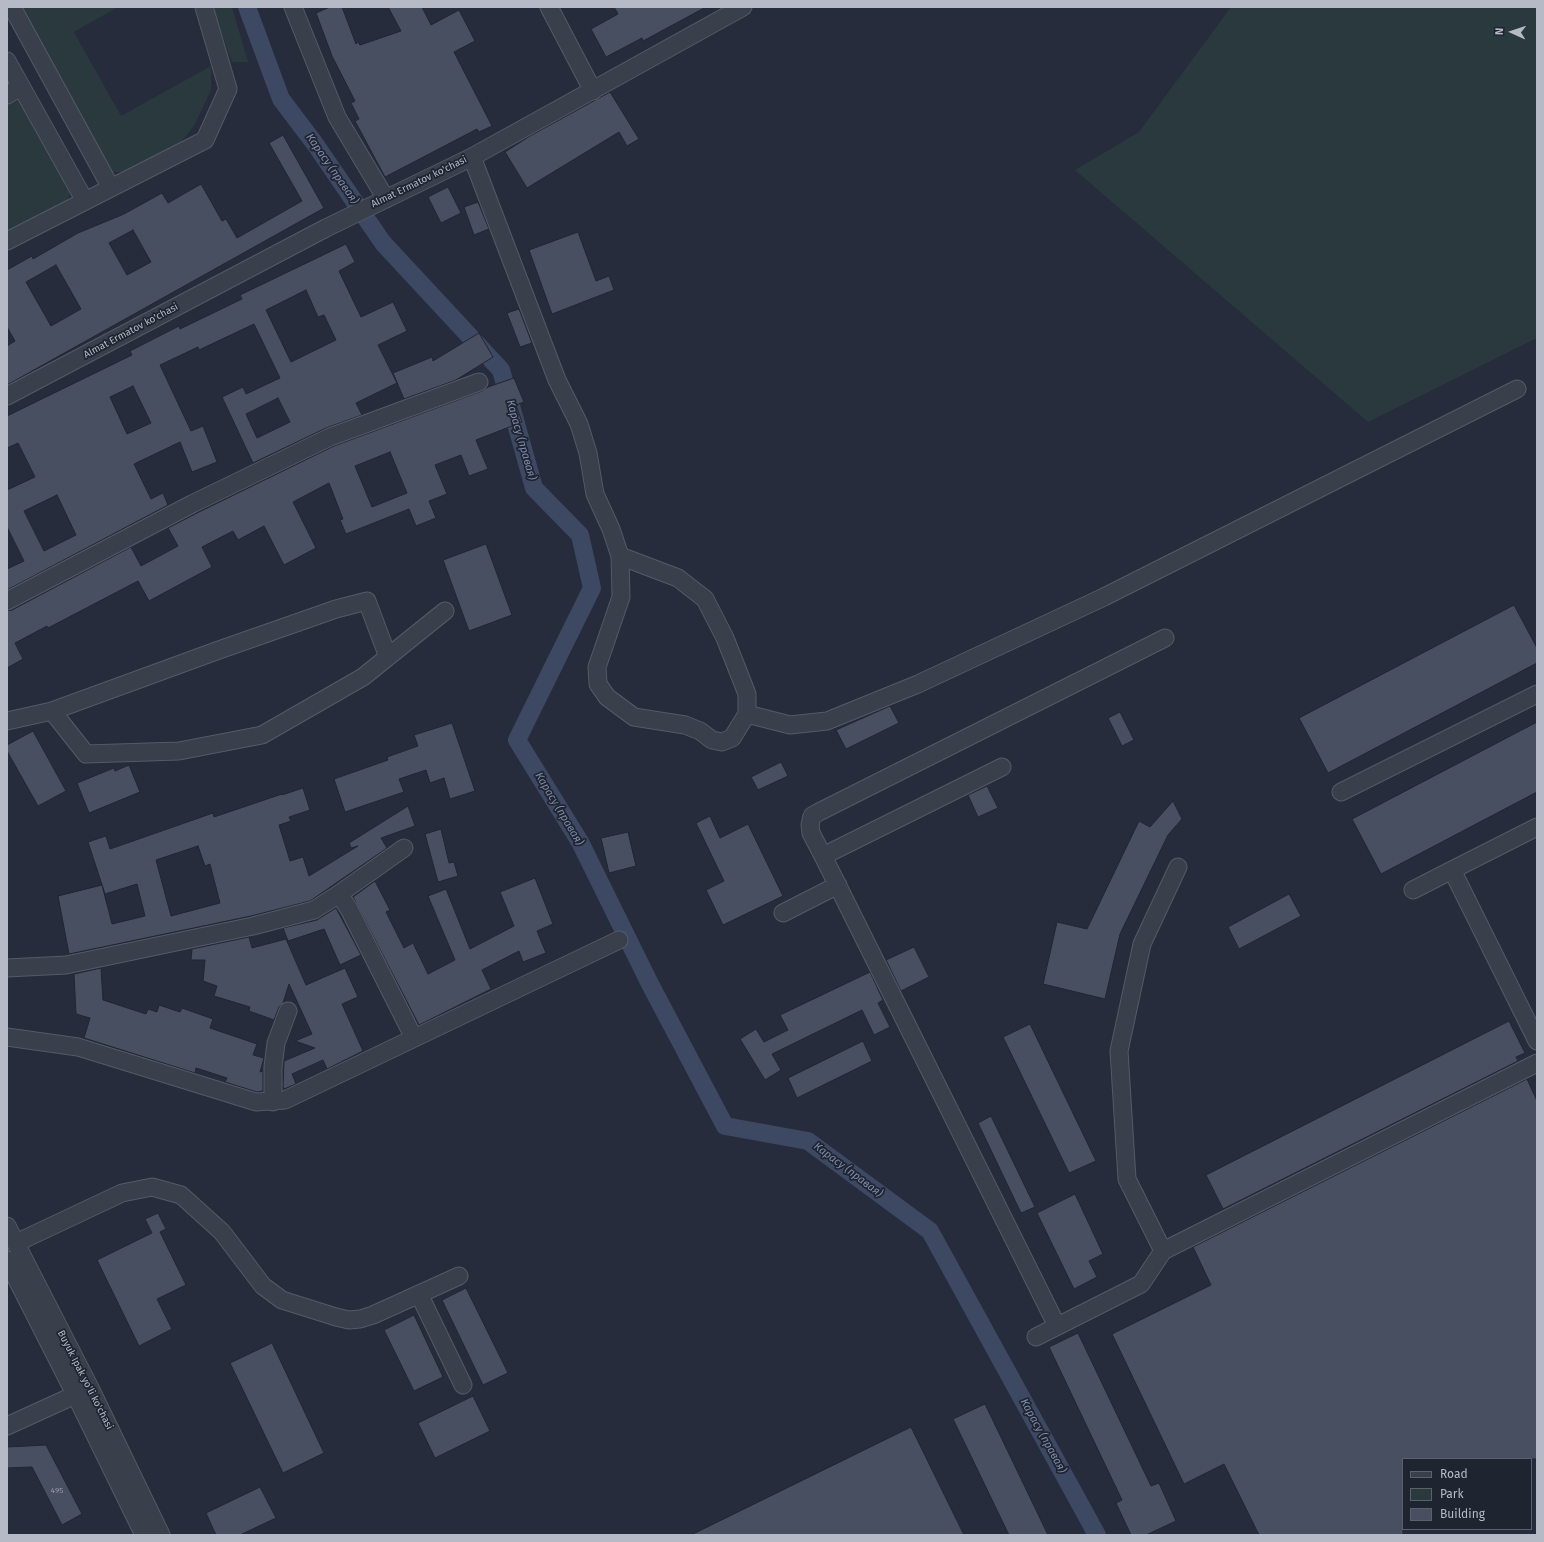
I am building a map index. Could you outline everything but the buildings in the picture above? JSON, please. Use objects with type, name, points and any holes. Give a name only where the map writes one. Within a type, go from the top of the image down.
[{"type":"street","points":[[12,7],[111,188]]},
{"type":"street","points":[[7,241],[205,140],[228,90],[204,7]]},
{"type":"street","points":[[293,7],[337,117],[383,200]]},
{"type":"street","points":[[549,7],[593,91]]},
{"type":"street","name":"Almat Ermatov ko'chasi","points":[[7,396],[326,228],[472,157],[743,7]]},
{"type":"street","points":[[7,61],[14,91],[85,201]]},
{"type":"street","points":[[472,157],[557,380],[579,424],[588,453],[595,494],[612,529],[620,556],[621,597],[597,667],[598,684],[607,697],[634,717],[685,725],[700,731],[712,740],[722,742],[732,738],[747,714],[747,694],[725,638],[705,599],[678,578],[620,556]]},
{"type":"street","points":[[7,601],[192,504],[330,436],[479,382]]},
{"type":"street","points":[[747,714],[790,725],[828,721],[918,684],[1104,597],[1517,389]]},
{"type":"street","points":[[7,721],[52,711],[336,609],[367,601],[388,657]]},
{"type":"street","points":[[52,711],[86,754],[179,751],[262,735],[363,677],[445,611]]},
{"type":"street","points":[[1057,1326],[811,833],[810,825],[812,816],[818,812],[1165,638]]},
{"type":"street","points":[[1341,792],[1537,694]]},
{"type":"street","points":[[823,856],[1002,767]]},
{"type":"street","points":[[1413,890],[1537,828]]},
{"type":"street","points":[[7,968],[66,965],[253,926],[314,910],[404,848]]},
{"type":"street","points":[[1163,1250],[1128,1179],[1119,1051],[1142,944],[1178,867]]},
{"type":"street","points":[[1452,870],[1537,1041]]},
{"type":"street","points":[[783,913],[838,885]]},
{"type":"street","points":[[339,894],[349,909],[414,1038]]},
{"type":"street","points":[[7,1037],[78,1047],[256,1102],[273,1102],[285,1100],[619,940]]},
{"type":"street","points":[[273,1102],[273,1067],[276,1043],[288,1011]]},
{"type":"street","points":[[1036,1337],[1141,1284],[1163,1250],[1537,1063]]},
{"type":"street","points":[[16,1243],[122,1193],[152,1187],[181,1196],[222,1232],[263,1286],[282,1300],[349,1320],[360,1319],[373,1315],[459,1276]]},
{"type":"street","name":"Buyuk Ipak yo'li ko'chasi","points":[[7,1226],[83,1391],[144,1535]]},
{"type":"street","name":"Buyuk Ipak yo'li ko'chasi","points":[[7,1260],[83,1391],[161,1535]]},
{"type":"street","points":[[419,1294],[463,1385]]},
{"type":"street","points":[[7,1426],[83,1391]]},
{"type":"green space","points":[[22,7],[118,7],[74,32],[121,116],[211,66],[211,90],[194,126],[181,142],[124,172],[107,172]]},
{"type":"green space","points":[[212,7],[232,7],[248,62],[232,62]]},
{"type":"green space","points":[[1231,7],[1537,7],[1537,338],[1368,422],[1075,170],[1139,132]]},
{"type":"green space","points":[[20,101],[72,191],[67,200],[7,231],[7,103]]},
{"type":"waterway","name":"Карасу (правая)","points":[[247,7],[281,99],[315,144],[383,243],[501,370],[534,488],[580,535],[592,588],[517,740],[580,842],[650,984],[725,1126],[808,1141],[930,1231],[1097,1535]]}]
